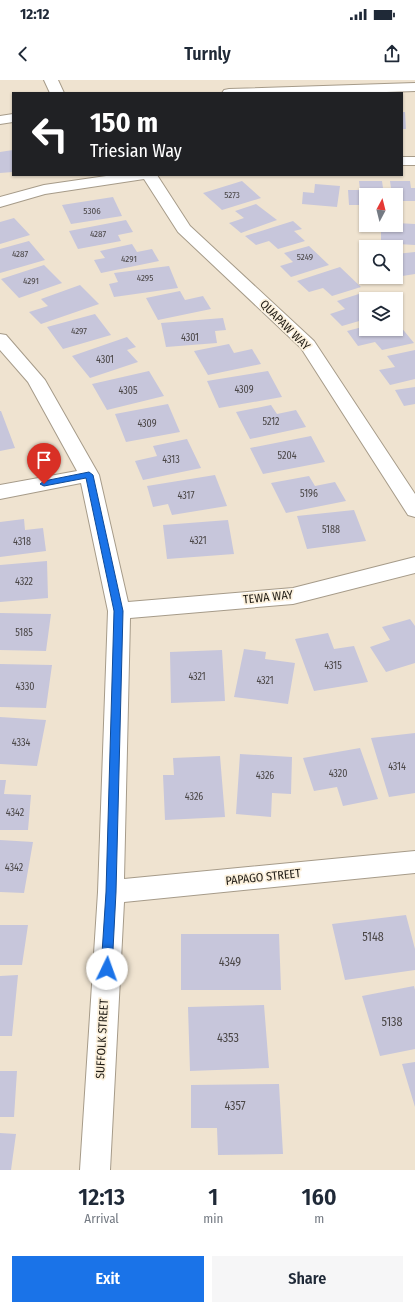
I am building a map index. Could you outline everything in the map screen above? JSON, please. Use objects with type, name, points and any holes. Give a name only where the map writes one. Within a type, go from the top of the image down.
[{"type":"street","points":[[51,80],[57,92]]},
{"type":"street","points":[[260,92],[415,87]]},
{"type":"street","points":[[0,120],[12,118]]},
{"type":"street","points":[[403,161],[415,161]]},
{"type":"street","points":[[0,202],[44,190],[137,176]]},
{"type":"street","name":"QUAPAW WAY","points":[[150,176],[184,229],[308,345],[415,510]]},
{"type":"street","name":"SUFFOLK STREET","points":[[0,339],[36,380],[89,475],[119,611],[111,892],[95,1170]]},
{"type":"street","points":[[0,492],[89,475]]},
{"type":"street","name":"TEWA WAY","points":[[119,611],[293,596],[415,565]]},
{"type":"street","name":"PAPAGO STREET","points":[[111,892],[415,862]]},
{"type":"building","points":[[403,112],[405,112],[406,129],[403,129]]},
{"type":"building","points":[[12,150],[12,172],[0,173],[0,152]]},
{"type":"building","points":[[242,181],[261,198],[222,210],[203,193]]},
{"type":"building","points":[[359,181],[382,181],[383,188],[360,188]]},
{"type":"building","points":[[390,181],[410,181],[411,188],[415,188],[415,201],[403,201],[403,188],[391,188]]},
{"type":"building","points":[[315,184],[340,186],[337,207],[302,204],[303,192],[314,193]]},
{"type":"building","points":[[348,190],[359,190],[359,205],[349,205]]},
{"type":"building","points":[[113,197],[122,216],[71,224],[62,205]]},
{"type":"building","points":[[256,204],[277,220],[241,233],[229,223],[244,218],[235,211]]},
{"type":"building","points":[[14,218],[30,235],[0,244],[0,222]]},
{"type":"building","points":[[126,220],[133,232],[118,235],[121,241],[78,249],[69,231]]},
{"type":"building","points":[[293,221],[302,229],[294,231],[305,241],[278,249],[269,241],[256,245],[245,236]]},
{"type":"building","points":[[403,223],[415,224],[415,245],[403,244],[403,240],[381,240],[381,232],[403,232]]},
{"type":"building","points":[[29,241],[45,260],[0,273],[0,249]]},
{"type":"building","points":[[132,244],[137,252],[152,249],[159,261],[101,273],[94,260],[105,258],[100,251]]},
{"type":"building","points":[[309,246],[329,265],[291,277],[280,266],[293,262],[284,253]]},
{"type":"building","points":[[415,252],[415,274],[403,276],[403,253]]},
{"type":"building","points":[[44,265],[62,283],[19,298],[1,279]]},
{"type":"building","points":[[169,266],[178,288],[114,297],[109,284],[118,282],[114,273]]},
{"type":"building","points":[[340,267],[361,287],[332,296],[323,288],[309,292],[297,281]]},
{"type":"building","points":[[80,285],[99,304],[41,324],[29,312],[48,306],[41,299]]},
{"type":"building","points":[[180,291],[185,300],[203,296],[211,309],[158,320],[146,298]]},
{"type":"building","points":[[359,294],[359,321],[342,326],[330,314],[345,309],[337,301]]},
{"type":"building","points":[[95,314],[111,335],[63,349],[47,327]]},
{"type":"building","points":[[223,318],[226,330],[215,331],[217,343],[166,347],[161,323]]},
{"type":"building","points":[[359,328],[359,336],[403,336],[403,330],[414,343],[382,350],[375,342],[358,346],[347,331]]},
{"type":"building","points":[[127,337],[136,347],[127,350],[138,362],[90,378],[72,356]]},
{"type":"building","points":[[229,344],[234,353],[252,349],[261,364],[208,375],[194,351]]},
{"type":"building","points":[[415,350],[415,379],[390,385],[379,370],[395,367],[387,356]]},
{"type":"building","points":[[149,371],[164,396],[107,410],[92,384]]},
{"type":"building","points":[[268,371],[282,397],[219,408],[207,381]]},
{"type":"building","points":[[415,387],[415,404],[404,406],[395,390]]},
{"type":"building","points":[[168,404],[180,432],[126,442],[115,414]]},
{"type":"building","points":[[271,405],[277,414],[296,410],[306,427],[250,439],[236,412]]},
{"type":"building","points":[[0,411],[15,448],[0,451]]},
{"type":"building","points":[[311,436],[325,462],[263,474],[250,448]]},
{"type":"building","points":[[187,439],[201,468],[143,480],[135,461],[157,456],[153,446]]},
{"type":"building","points":[[215,475],[227,506],[172,515],[168,504],[153,507],[147,486]]},
{"type":"building","points":[[309,476],[315,486],[335,482],[346,501],[286,513],[271,483]]},
{"type":"building","points":[[354,510],[366,541],[307,549],[297,516]]},
{"type":"building","points":[[24,519],[25,530],[43,528],[46,551],[0,557],[0,522]]},
{"type":"building","points":[[228,520],[234,554],[167,559],[163,525]]},
{"type":"building","points":[[47,561],[48,598],[0,602],[0,565]]},
{"type":"building","points":[[0,613],[51,614],[46,651],[0,650]]},
{"type":"building","points":[[410,619],[415,626],[415,663],[386,672],[370,647],[390,640],[382,627]]},
{"type":"building","points":[[328,633],[334,649],[354,646],[368,682],[314,691],[295,639]]},
{"type":"building","points":[[244,649],[266,652],[265,659],[295,663],[288,704],[234,697]]},
{"type":"building","points":[[222,650],[225,701],[171,703],[170,652]]},
{"type":"building","points":[[0,664],[52,665],[46,708],[0,707]]},
{"type":"building","points":[[0,717],[46,720],[37,766],[0,764]]},
{"type":"building","points":[[415,733],[415,793],[389,797],[371,738]]},
{"type":"building","points":[[360,748],[378,799],[343,806],[337,787],[314,791],[303,758]]},
{"type":"building","points":[[240,754],[292,757],[291,794],[272,793],[271,817],[236,814]]},
{"type":"building","points":[[220,756],[225,817],[165,820],[163,775],[174,775],[173,758]]},
{"type":"building","points":[[0,780],[6,780],[4,794],[31,795],[28,830],[0,830]]},
{"type":"building","points":[[0,840],[33,842],[24,893],[0,892]]},
{"type":"building","points":[[406,915],[415,949],[415,970],[345,980],[332,924]]},
{"type":"building","points":[[0,925],[28,925],[22,965],[0,965]]},
{"type":"building","points":[[181,934],[279,934],[281,990],[181,990]]},
{"type":"building","points":[[18,975],[12,1036],[0,1036],[0,976]]},
{"type":"building","points":[[414,986],[415,1049],[380,1056],[362,996]]},
{"type":"building","points":[[264,1005],[269,1068],[190,1071],[188,1007]]},
{"type":"building","points":[[415,1062],[415,1107],[402,1064]]},
{"type":"building","points":[[0,1071],[17,1071],[14,1117],[0,1117]]},
{"type":"building","points":[[279,1084],[283,1154],[218,1155],[217,1128],[191,1128],[191,1085]]},
{"type":"building","points":[[0,1133],[16,1134],[11,1170],[0,1170]]},
{"type":"route","points":[[44,484],[89,475],[119,611],[111,892],[107,969]]}]
